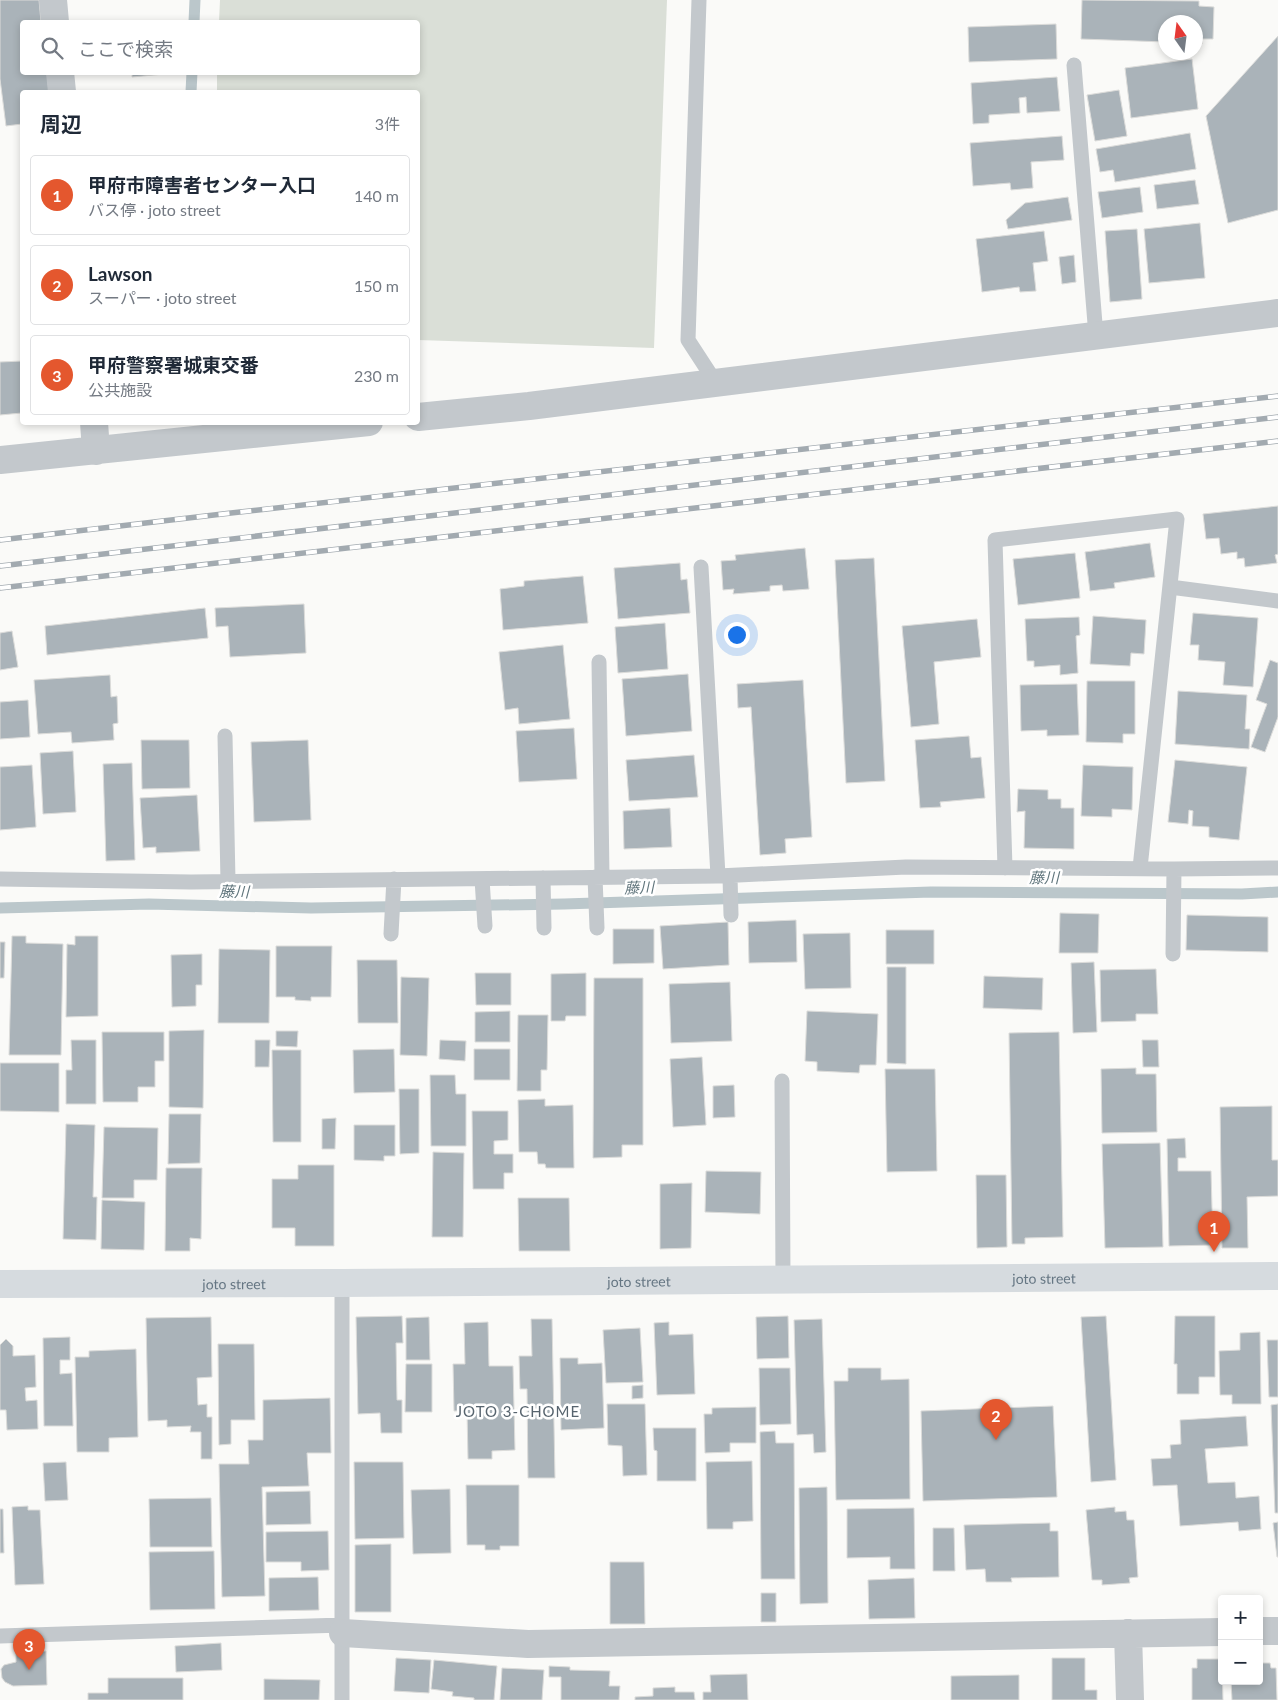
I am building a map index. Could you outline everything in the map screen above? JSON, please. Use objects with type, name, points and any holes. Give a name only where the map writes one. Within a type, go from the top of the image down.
[{"type":"highway","name":"joto street","points":[[0,1284],[1278,1276]]},
{"type":"street","points":[[53,0],[55,20]]},
{"type":"street","points":[[60,75],[62,90]]},
{"type":"street","points":[[420,417],[716,383],[1278,313]]},
{"type":"street","points":[[94,425],[96,451]]},
{"type":"street","points":[[0,460],[341,425]]},
{"type":"street","points":[[343,1629],[528,1644],[1218,1632]]},
{"type":"street","points":[[1263,1631],[1278,1631]]},
{"type":"street","points":[[1128,1633],[1130,1700]]},
{"type":"lane","points":[[699,0],[688,340],[716,383]]},
{"type":"lane","points":[[1074,66],[1096,336]]},
{"type":"lane","points":[[1005,868],[995,540],[1177,519],[1140,868]]},
{"type":"lane","points":[[700,567],[726,880],[731,915]]},
{"type":"lane","points":[[1170,587],[1278,601]]},
{"type":"lane","points":[[597,928],[599,662]]},
{"type":"lane","points":[[225,736],[228,881]]},
{"type":"lane","points":[[0,879],[228,881],[394,886],[726,880],[906,867],[1140,868],[1174,874],[1278,868]]},
{"type":"lane","points":[[1173,954],[1174,874]]},
{"type":"lane","points":[[544,883],[544,928]]},
{"type":"lane","points":[[482,885],[485,926]]},
{"type":"lane","points":[[391,934],[394,886]]},
{"type":"lane","points":[[782,1081],[784,1280]]},
{"type":"lane","points":[[342,1283],[342,1700]]},
{"type":"lane","points":[[0,1636],[343,1629]]},
{"type":"shaded area","points":[[220,0],[667,0],[654,348],[420,340],[420,90],[217,90],[217,75],[420,75],[420,20],[219,20]]},
{"type":"building","points":[[0,0],[39,0],[41,20],[20,20],[20,75],[47,75],[49,90],[20,90],[20,124],[6,126],[0,79]]},
{"type":"building","points":[[1082,0],[1199,1],[1199,6],[1214,7],[1213,39],[1203,39],[1203,15],[1158,15],[1158,42],[1081,39]]},
{"type":"building","points":[[1056,24],[1057,59],[969,62],[968,27]]},
{"type":"building","points":[[1278,36],[1278,210],[1228,223],[1206,116]]},
{"type":"building","points":[[1192,60],[1198,109],[1131,118],[1125,68]]},
{"type":"building","points":[[132,75],[154,75],[132,77]]},
{"type":"building","points":[[1057,77],[1060,111],[1027,113],[1026,97],[1019,98],[1020,113],[989,115],[989,123],[973,124],[971,83]]},
{"type":"building","points":[[1119,90],[1127,136],[1095,141],[1087,95]]},
{"type":"building","points":[[1190,133],[1196,169],[1115,182],[1113,170],[1100,172],[1096,149]]},
{"type":"building","points":[[1062,136],[1064,160],[1031,162],[1033,188],[1011,190],[1010,183],[973,186],[970,143]]},
{"type":"building","points":[[1195,180],[1199,204],[1157,209],[1154,185]]},
{"type":"building","points":[[1140,187],[1143,212],[1102,218],[1098,192]]},
{"type":"building","points":[[1068,197],[1072,220],[1008,229],[1006,220],[1025,203]]},
{"type":"building","points":[[1200,223],[1205,278],[1149,283],[1144,229]]},
{"type":"building","points":[[1137,229],[1142,299],[1110,302],[1105,231]]},
{"type":"building","points":[[1044,231],[1048,261],[1033,263],[1036,291],[1020,292],[1019,287],[982,292],[976,239]]},
{"type":"building","points":[[1074,255],[1076,282],[1062,284],[1059,257]]},
{"type":"building","points":[[20,361],[20,413],[0,415],[0,362]]},
{"type":"building","points":[[1278,506],[1278,554],[1275,555],[1277,563],[1245,567],[1244,558],[1237,559],[1237,552],[1221,554],[1219,538],[1206,539],[1203,514]]},
{"type":"building","points":[[1150,543],[1155,577],[1114,583],[1115,588],[1090,591],[1085,552]]},
{"type":"building","points":[[805,548],[809,589],[783,591],[782,585],[770,586],[770,591],[733,594],[734,589],[723,590],[721,561],[736,560],[735,555]]},
{"type":"building","points":[[1075,553],[1080,598],[1018,605],[1013,559]]},
{"type":"building","points":[[874,558],[885,781],[846,783],[835,560]]},
{"type":"building","points":[[680,563],[681,580],[687,579],[690,613],[618,619],[614,568]]},
{"type":"building","points":[[583,576],[588,623],[503,630],[500,589],[524,586],[524,581]]},
{"type":"building","points":[[304,604],[306,653],[230,657],[228,626],[216,627],[215,608]]},
{"type":"building","points":[[205,608],[208,638],[47,655],[45,626]]},
{"type":"building","points":[[1193,613],[1258,618],[1253,687],[1223,685],[1225,662],[1198,660],[1199,645],[1190,645]]},
{"type":"building","points":[[1093,616],[1146,620],[1144,654],[1131,653],[1130,666],[1090,664]]},
{"type":"building","points":[[1079,617],[1080,635],[1076,636],[1078,673],[1060,675],[1060,665],[1034,667],[1034,661],[1027,661],[1025,619]]},
{"type":"building","points":[[977,619],[981,657],[934,662],[939,724],[911,727],[902,626]]},
{"type":"building","points":[[665,623],[668,669],[618,673],[615,627]]},
{"type":"building","points":[[12,631],[18,667],[0,670],[0,633]]},
{"type":"building","points":[[563,645],[570,719],[519,724],[518,708],[505,710],[499,652]]},
{"type":"building","points":[[1270,660],[1278,663],[1278,717],[1265,752],[1251,747],[1267,704],[1256,700]]},
{"type":"building","points":[[688,674],[692,731],[626,736],[622,679]]},
{"type":"building","points":[[110,675],[111,697],[117,696],[118,723],[113,724],[114,740],[72,743],[71,732],[38,734],[34,680]]},
{"type":"building","points":[[803,680],[812,837],[785,839],[786,853],[760,855],[751,707],[738,708],[737,684]]},
{"type":"building","points":[[1087,681],[1135,681],[1135,734],[1123,734],[1123,743],[1086,742]]},
{"type":"building","points":[[1077,684],[1079,735],[1047,736],[1047,730],[1021,731],[1020,685]]},
{"type":"building","points":[[1178,691],[1247,695],[1245,729],[1250,729],[1249,749],[1175,744]]},
{"type":"building","points":[[28,700],[30,737],[0,739],[0,702]]},
{"type":"building","points":[[574,728],[577,779],[519,782],[516,731]]},
{"type":"building","points":[[969,736],[971,758],[981,757],[985,798],[940,802],[941,807],[920,808],[915,740]]},
{"type":"building","points":[[141,740],[189,740],[190,788],[142,789]]},
{"type":"building","points":[[308,740],[311,820],[254,822],[251,742]]},
{"type":"building","points":[[73,751],[76,812],[43,814],[40,753]]},
{"type":"building","points":[[694,755],[698,797],[629,801],[626,760]]},
{"type":"building","points":[[1175,760],[1247,767],[1239,840],[1209,837],[1209,827],[1192,826],[1193,811],[1189,810],[1188,824],[1168,822]]},
{"type":"building","points":[[132,763],[135,860],[106,861],[103,764]]},
{"type":"building","points":[[32,765],[36,827],[0,830],[0,767]]},
{"type":"building","points":[[1083,765],[1133,767],[1132,810],[1112,809],[1112,817],[1081,816]]},
{"type":"building","points":[[1018,789],[1048,790],[1048,799],[1061,799],[1061,808],[1074,808],[1074,849],[1024,848],[1025,811],[1017,812]]},
{"type":"building","points":[[197,795],[200,851],[156,853],[156,847],[143,848],[140,798]]},
{"type":"building","points":[[670,808],[672,847],[624,849],[623,811]]},
{"type":"building","points":[[1060,913],[1099,914],[1098,953],[1059,953]]},
{"type":"building","points":[[1187,915],[1268,917],[1268,952],[1186,950]]},
{"type":"building","points":[[796,920],[797,962],[749,963],[748,922]]},
{"type":"building","points":[[728,922],[729,965],[663,969],[660,926]]},
{"type":"building","points":[[613,929],[654,929],[654,963],[613,964]]},
{"type":"building","points":[[886,930],[934,930],[934,964],[886,964]]},
{"type":"building","points":[[850,933],[851,988],[805,989],[803,934]]},
{"type":"building","points":[[12,936],[26,936],[26,943],[63,944],[61,1055],[9,1055]]},
{"type":"building","points":[[75,936],[98,936],[98,1016],[66,1017],[67,944],[75,945]]},
{"type":"building","points":[[0,942],[5,942],[4,978],[0,978]]},
{"type":"building","points":[[276,946],[332,946],[331,997],[311,997],[311,1001],[295,1000],[295,997],[276,997]]},
{"type":"building","points":[[219,949],[270,950],[269,1023],[218,1023]]},
{"type":"building","points":[[202,954],[202,985],[196,985],[196,1006],[172,1007],[171,955]]},
{"type":"building","points":[[357,960],[397,960],[398,1023],[358,1023]]},
{"type":"building","points":[[1094,962],[1097,1032],[1073,1033],[1071,963]]},
{"type":"building","points":[[887,967],[906,967],[906,1064],[887,1063]]},
{"type":"building","points":[[1156,969],[1158,1014],[1136,1014],[1136,1021],[1101,1022],[1100,970]]},
{"type":"building","points":[[475,973],[511,973],[511,1005],[476,1005]]},
{"type":"building","points":[[586,973],[586,1016],[566,1016],[565,1021],[551,1021],[551,974]]},
{"type":"building","points":[[984,976],[1043,978],[1042,1010],[983,1008]]},
{"type":"building","points":[[401,977],[429,978],[427,1056],[400,1055]]},
{"type":"building","points":[[594,978],[643,978],[643,1145],[622,1145],[622,1157],[593,1158]]},
{"type":"building","points":[[730,982],[732,1041],[671,1043],[669,984]]},
{"type":"building","points":[[510,1011],[510,1042],[475,1042],[475,1012]]},
{"type":"building","points":[[807,1011],[878,1014],[876,1065],[860,1065],[859,1073],[817,1071],[817,1062],[805,1061]]},
{"type":"building","points":[[518,1015],[548,1015],[547,1070],[541,1070],[541,1091],[517,1091]]},
{"type":"building","points":[[204,1030],[203,1108],[169,1107],[169,1031]]},
{"type":"building","points":[[276,1031],[298,1031],[297,1047],[276,1046]]},
{"type":"building","points":[[102,1032],[164,1032],[164,1061],[155,1061],[155,1087],[138,1087],[138,1102],[103,1102]]},
{"type":"building","points":[[1059,1032],[1063,1237],[1025,1238],[1025,1244],[1012,1244],[1009,1033]]},
{"type":"building","points":[[71,1040],[96,1040],[96,1104],[66,1104],[66,1070],[72,1070]]},
{"type":"building","points":[[255,1040],[270,1040],[269,1067],[255,1067]]},
{"type":"building","points":[[440,1040],[466,1041],[465,1061],[439,1059]]},
{"type":"building","points":[[1142,1040],[1158,1040],[1159,1067],[1143,1067]]},
{"type":"building","points":[[394,1049],[395,1092],[354,1093],[353,1050]]},
{"type":"building","points":[[474,1049],[510,1049],[510,1080],[474,1080]]},
{"type":"building","points":[[272,1050],[301,1050],[301,1142],[273,1142]]},
{"type":"building","points":[[702,1057],[706,1125],[673,1127],[670,1059]]},
{"type":"building","points":[[0,1063],[59,1063],[59,1112],[0,1111]]},
{"type":"building","points":[[1136,1068],[1136,1074],[1156,1074],[1157,1132],[1102,1133],[1101,1069]]},
{"type":"building","points":[[885,1069],[935,1069],[937,1171],[887,1172]]},
{"type":"building","points":[[430,1075],[455,1075],[456,1094],[466,1094],[466,1146],[431,1146]]},
{"type":"building","points":[[734,1085],[735,1117],[713,1118],[713,1086]]},
{"type":"building","points":[[399,1089],[419,1089],[419,1153],[400,1154]]},
{"type":"building","points":[[545,1099],[545,1106],[573,1105],[574,1168],[546,1168],[545,1164],[538,1164],[537,1152],[519,1152],[518,1100]]},
{"type":"building","points":[[1272,1106],[1272,1160],[1278,1160],[1278,1196],[1247,1197],[1248,1248],[1222,1248],[1220,1107]]},
{"type":"building","points":[[472,1111],[508,1111],[508,1140],[494,1141],[494,1154],[513,1154],[513,1173],[504,1173],[504,1189],[473,1189]]},
{"type":"building","points":[[169,1114],[201,1114],[200,1163],[168,1164]]},
{"type":"building","points":[[336,1118],[335,1149],[322,1149],[322,1119]]},
{"type":"building","points":[[66,1124],[95,1125],[93,1197],[97,1197],[96,1240],[63,1239]]},
{"type":"building","points":[[354,1125],[395,1125],[395,1156],[384,1156],[384,1161],[354,1160]]},
{"type":"building","points":[[104,1127],[158,1128],[157,1180],[134,1180],[134,1198],[102,1198]]},
{"type":"building","points":[[1185,1138],[1186,1158],[1178,1158],[1178,1171],[1211,1171],[1213,1245],[1169,1246],[1167,1139]]},
{"type":"building","points":[[1160,1143],[1163,1247],[1105,1248],[1102,1144]]},
{"type":"building","points":[[433,1152],[464,1153],[463,1237],[432,1237]]},
{"type":"building","points":[[298,1165],[334,1165],[334,1246],[295,1246],[295,1228],[272,1228],[272,1179],[298,1179]]},
{"type":"building","points":[[166,1168],[202,1168],[201,1239],[190,1238],[190,1251],[165,1251]]},
{"type":"building","points":[[706,1171],[761,1172],[760,1214],[705,1212]]},
{"type":"building","points":[[976,1175],[1006,1175],[1007,1247],[977,1248]]},
{"type":"building","points":[[692,1183],[691,1248],[660,1249],[660,1184]]},
{"type":"building","points":[[518,1198],[569,1198],[570,1251],[519,1251]]},
{"type":"building","points":[[102,1200],[145,1202],[144,1250],[101,1249]]},
{"type":"building","points":[[402,1316],[403,1343],[396,1343],[397,1400],[402,1400],[402,1433],[381,1433],[380,1413],[358,1414],[356,1317]]},
{"type":"building","points":[[788,1316],[789,1358],[757,1359],[756,1317]]},
{"type":"building","points":[[1106,1316],[1116,1480],[1091,1482],[1081,1317]]},
{"type":"building","points":[[1175,1316],[1215,1316],[1215,1377],[1199,1377],[1199,1394],[1177,1394],[1177,1364],[1174,1364]]},
{"type":"building","points":[[211,1317],[212,1377],[197,1378],[198,1405],[207,1404],[207,1417],[212,1417],[212,1459],[201,1459],[201,1432],[190,1432],[191,1426],[167,1427],[167,1420],[148,1421],[146,1318]]},
{"type":"building","points":[[429,1317],[430,1360],[406,1360],[406,1318]]},
{"type":"building","points":[[531,1319],[552,1319],[555,1478],[528,1478],[527,1389],[520,1389],[519,1356],[532,1356]]},
{"type":"building","points":[[822,1319],[826,1452],[814,1453],[813,1434],[797,1435],[794,1320]]},
{"type":"building","points":[[488,1322],[489,1366],[513,1366],[515,1450],[492,1451],[492,1459],[468,1459],[467,1411],[454,1411],[453,1364],[465,1364],[464,1323]]},
{"type":"building","points":[[669,1322],[669,1335],[693,1334],[695,1394],[657,1395],[654,1323]]},
{"type":"building","points":[[640,1328],[643,1382],[606,1383],[603,1330]]},
{"type":"building","points":[[1260,1332],[1261,1404],[1232,1404],[1232,1395],[1220,1395],[1219,1351],[1240,1350],[1240,1333]]},
{"type":"building","points":[[70,1337],[70,1360],[60,1360],[60,1374],[72,1373],[73,1426],[44,1426],[43,1338]]},
{"type":"building","points":[[6,1339],[13,1346],[13,1356],[35,1355],[36,1387],[25,1388],[26,1401],[37,1400],[38,1429],[7,1430],[6,1410],[0,1410],[0,1345]]},
{"type":"building","points":[[1267,1340],[1278,1340],[1278,1397],[1269,1397]]},
{"type":"building","points":[[218,1344],[254,1344],[255,1420],[231,1420],[231,1444],[219,1445]]},
{"type":"building","points":[[136,1349],[138,1437],[109,1438],[109,1452],[77,1452],[75,1357],[89,1357],[89,1351]]},
{"type":"building","points":[[560,1358],[578,1358],[578,1364],[602,1363],[604,1428],[561,1430]]},
{"type":"building","points":[[406,1364],[432,1364],[432,1412],[405,1412]]},
{"type":"building","points":[[759,1368],[790,1368],[791,1424],[760,1425]]},
{"type":"building","points":[[848,1368],[881,1368],[881,1380],[909,1379],[910,1499],[836,1500],[834,1381],[848,1381]]},
{"type":"building","points":[[643,1385],[643,1398],[632,1399],[632,1386]]},
{"type":"building","points":[[330,1398],[331,1453],[307,1453],[309,1486],[262,1487],[265,1596],[222,1597],[219,1464],[249,1464],[248,1440],[263,1440],[263,1400]]},
{"type":"building","points":[[607,1404],[645,1404],[647,1475],[623,1476],[622,1446],[608,1445]]},
{"type":"building","points":[[1278,1404],[1278,1513],[1275,1513],[1271,1405]]},
{"type":"building","points":[[1053,1406],[1057,1497],[923,1501],[921,1411]]},
{"type":"building","points":[[756,1407],[756,1443],[730,1443],[730,1452],[705,1453],[704,1414],[712,1414],[712,1408]]},
{"type":"building","points":[[1246,1416],[1248,1446],[1205,1449],[1208,1483],[1235,1482],[1236,1498],[1259,1496],[1261,1529],[1239,1531],[1238,1522],[1180,1526],[1177,1485],[1153,1486],[1151,1459],[1171,1458],[1170,1445],[1181,1444],[1180,1420]]},
{"type":"building","points":[[653,1428],[696,1428],[696,1481],[657,1481],[657,1451],[654,1450]]},
{"type":"building","points":[[775,1431],[776,1443],[794,1443],[795,1579],[761,1579],[760,1432]]},
{"type":"building","points":[[752,1461],[753,1521],[733,1522],[733,1529],[707,1529],[706,1462]]},
{"type":"building","points":[[66,1462],[68,1500],[45,1501],[43,1463]]},
{"type":"building","points":[[354,1462],[403,1462],[404,1538],[355,1539]]},
{"type":"building","points":[[466,1485],[519,1485],[519,1546],[500,1546],[500,1550],[485,1550],[485,1545],[467,1545]]},
{"type":"building","points":[[827,1487],[828,1603],[800,1604],[799,1488]]},
{"type":"building","points":[[450,1489],[451,1553],[413,1554],[411,1490]]},
{"type":"building","points":[[310,1491],[311,1524],[266,1525],[266,1492]]},
{"type":"building","points":[[211,1498],[212,1547],[150,1547],[149,1499]]},
{"type":"building","points":[[28,1506],[28,1510],[40,1510],[44,1584],[15,1585],[12,1507]]},
{"type":"building","points":[[1115,1507],[1115,1512],[1126,1511],[1127,1520],[1134,1520],[1138,1577],[1129,1578],[1130,1583],[1102,1585],[1102,1580],[1092,1580],[1086,1510]]},
{"type":"building","points":[[914,1508],[915,1569],[890,1569],[890,1557],[847,1558],[847,1509]]},
{"type":"building","points":[[0,1509],[3,1509],[4,1553],[0,1553]]},
{"type":"building","points":[[1278,1522],[1278,1557],[1277,1557],[1273,1523]]},
{"type":"building","points":[[1050,1523],[1050,1531],[1058,1531],[1059,1577],[1011,1578],[1012,1582],[986,1582],[985,1569],[966,1570],[964,1525]]},
{"type":"building","points":[[933,1528],[954,1528],[955,1571],[933,1571]]},
{"type":"building","points":[[328,1531],[329,1570],[301,1571],[301,1562],[266,1562],[266,1532]]},
{"type":"building","points":[[391,1544],[391,1612],[355,1612],[355,1545]]},
{"type":"building","points":[[214,1551],[215,1609],[150,1610],[149,1552]]},
{"type":"building","points":[[610,1562],[644,1562],[645,1624],[610,1624]]},
{"type":"building","points":[[318,1577],[319,1610],[269,1611],[269,1578]]},
{"type":"building","points":[[914,1578],[915,1618],[869,1619],[868,1580]]},
{"type":"building","points":[[761,1593],[776,1593],[776,1622],[761,1622]]},
{"type":"building","points":[[221,1643],[222,1670],[176,1672],[175,1646]]},
{"type":"building","points":[[46,1651],[47,1685],[13,1686],[2,1678],[1,1669],[4,1665],[16,1662],[16,1652]]},
{"type":"building","points":[[396,1658],[431,1660],[429,1693],[394,1691]]},
{"type":"building","points":[[1052,1658],[1085,1658],[1085,1690],[1097,1690],[1097,1700],[1052,1700]]},
{"type":"building","points":[[1197,1659],[1218,1659],[1218,1685],[1223,1685],[1223,1700],[1192,1700],[1192,1668],[1197,1668]]},
{"type":"building","points":[[434,1660],[497,1666],[494,1700],[474,1700],[474,1698],[452,1696],[453,1692],[431,1689]]},
{"type":"building","points":[[1263,1663],[1270,1663],[1271,1668],[1276,1668],[1277,1700],[1232,1700],[1231,1685],[1263,1685]]},
{"type":"building","points":[[549,1666],[570,1667],[570,1670],[610,1671],[609,1686],[620,1686],[619,1700],[561,1700],[561,1677],[549,1677]]},
{"type":"building","points":[[502,1668],[544,1670],[542,1700],[500,1700]]},
{"type":"building","points":[[747,1674],[748,1700],[703,1700],[703,1692],[711,1692],[710,1675]]},
{"type":"building","points":[[1019,1675],[1019,1700],[951,1700],[951,1676]]},
{"type":"building","points":[[108,1678],[183,1678],[183,1700],[88,1700],[88,1693],[108,1693]]},
{"type":"building","points":[[264,1679],[320,1680],[319,1700],[264,1700]]},
{"type":"building","points":[[675,1687],[675,1692],[694,1692],[695,1700],[635,1700],[635,1697],[653,1696],[653,1688]]},
{"type":"waterway","points":[[194,20],[195,0]]},
{"type":"waterway","points":[[191,90],[192,75]]},
{"type":"waterway","name":"藤川","points":[[0,908],[149,904],[311,908],[564,904],[931,892],[1242,894],[1278,892]]},
{"type":"railway","points":[[0,540],[1278,396]]},
{"type":"railway","points":[[0,566],[1278,417]]},
{"type":"railway","points":[[0,588],[1278,441]]},
{"type":"place","name":"甲府市障害者センター入口","points":[[1214,1252]]},
{"type":"place","name":"Lawson","points":[[996,1440]]},
{"type":"place","name":"甲府警察署城東交番","points":[[29,1670]]},
{"type":"district","name":"JOTO 3-CHOME","points":[[518,1411]]}]
